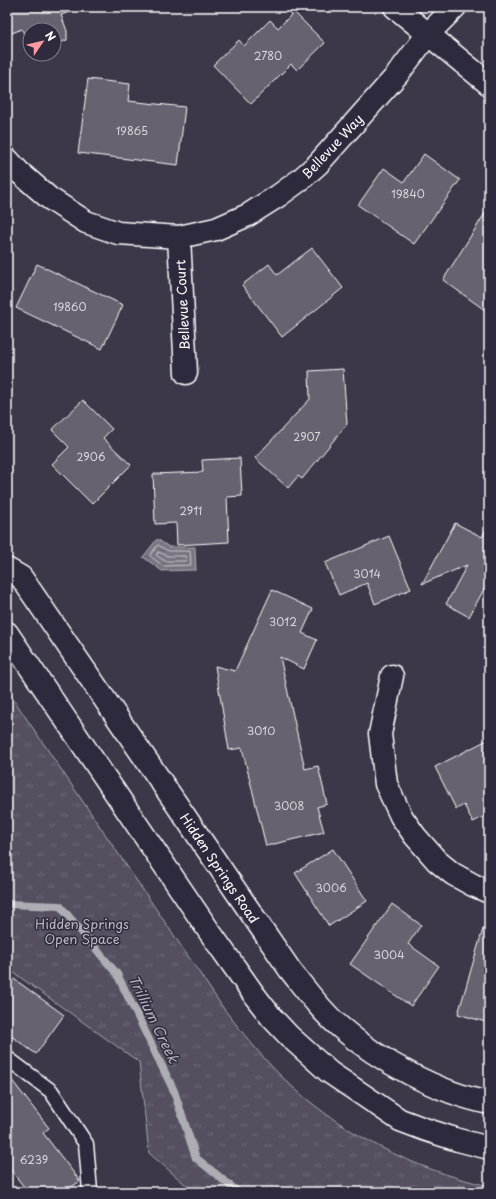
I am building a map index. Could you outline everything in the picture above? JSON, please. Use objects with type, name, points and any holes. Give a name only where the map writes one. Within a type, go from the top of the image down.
[{"type":"main road","points":[[395,7],[489,84]]},
{"type":"main road","name":"Bellevue Way","points":[[7,159],[19,172],[49,198],[86,222],[118,233],[179,237],[216,228],[248,215],[300,180],[318,164],[397,75],[428,34],[455,7]]},
{"type":"main road","name":"Bellevue Court","points":[[179,237],[186,373]]},
{"type":"main road","name":"Hidden Springs Road","points":[[7,569],[21,578],[290,970],[317,1004],[340,1027],[367,1048],[393,1064],[443,1088],[475,1100],[489,1103]]},
{"type":"main road","points":[[7,633],[209,931],[272,1018],[290,1037],[329,1072],[400,1120],[458,1140],[489,1148]]},
{"type":"main road","points":[[392,676],[380,734],[386,784],[401,816],[415,836],[437,861],[453,874],[489,892]]},
{"type":"lane","points":[[7,1058],[51,1091],[86,1144],[89,1192]]},
{"type":"green space","name":"Hidden Springs Open Space","points":[[7,690],[224,1009],[273,1068],[303,1096],[327,1114],[378,1146],[432,1170],[489,1186],[489,1192],[194,1192],[149,1153],[139,1062],[7,968]]},
{"type":"water","points":[[157,539],[169,547],[195,547],[196,570],[162,571],[143,557]]},
{"type":"building","points":[[7,7],[76,7],[76,10],[61,15],[67,31],[67,40],[62,42],[62,22],[22,22],[22,29],[7,35]]},
{"type":"building","points":[[294,12],[325,43],[297,70],[291,64],[251,104],[213,65],[239,40],[244,46],[270,20],[278,28]]},
{"type":"building","points":[[88,79],[130,84],[128,101],[185,107],[178,165],[78,153]]},
{"type":"building","points":[[424,154],[460,180],[414,244],[358,205],[384,168],[404,182]]},
{"type":"building","points":[[489,207],[489,313],[443,280]]},
{"type":"building","points":[[312,248],[343,288],[282,337],[242,285],[269,264],[277,275]]},
{"type":"building","points":[[37,264],[123,305],[102,349],[16,308]]},
{"type":"building","points":[[343,369],[347,424],[302,479],[298,476],[288,488],[255,458],[310,399],[309,371]]},
{"type":"building","points":[[83,400],[112,429],[103,438],[131,465],[92,504],[52,464],[69,447],[52,430]]},
{"type":"building","points":[[240,458],[242,496],[227,497],[229,542],[177,545],[176,523],[155,524],[153,474],[203,472],[202,460]]},
{"type":"building","points":[[455,523],[482,537],[489,524],[489,580],[469,617],[446,604],[467,565],[422,584]]},
{"type":"building","points":[[389,536],[411,589],[375,604],[367,583],[339,595],[325,563]]},
{"type":"building","points":[[272,590],[313,609],[302,633],[317,640],[304,669],[280,657],[305,769],[318,766],[327,804],[317,807],[324,832],[266,846],[242,748],[229,750],[215,666],[235,671]]},
{"type":"building","points":[[489,739],[489,814],[473,822],[464,805],[456,809],[435,767]]},
{"type":"building","points":[[333,849],[367,901],[329,926],[295,873]]},
{"type":"building","points":[[392,904],[421,925],[408,944],[439,966],[411,1006],[350,964]]},
{"type":"building","points":[[483,929],[489,930],[489,1023],[458,1014]]},
{"type":"building","points":[[7,974],[64,1015],[36,1054],[7,1033]]},
{"type":"building","points":[[7,1074],[49,1128],[43,1133],[80,1181],[65,1192],[28,1192],[7,1165]]},
{"type":"waterway","name":"Trillium Creek","points":[[7,904],[60,906],[117,974],[174,1091],[196,1158],[238,1192]]}]
